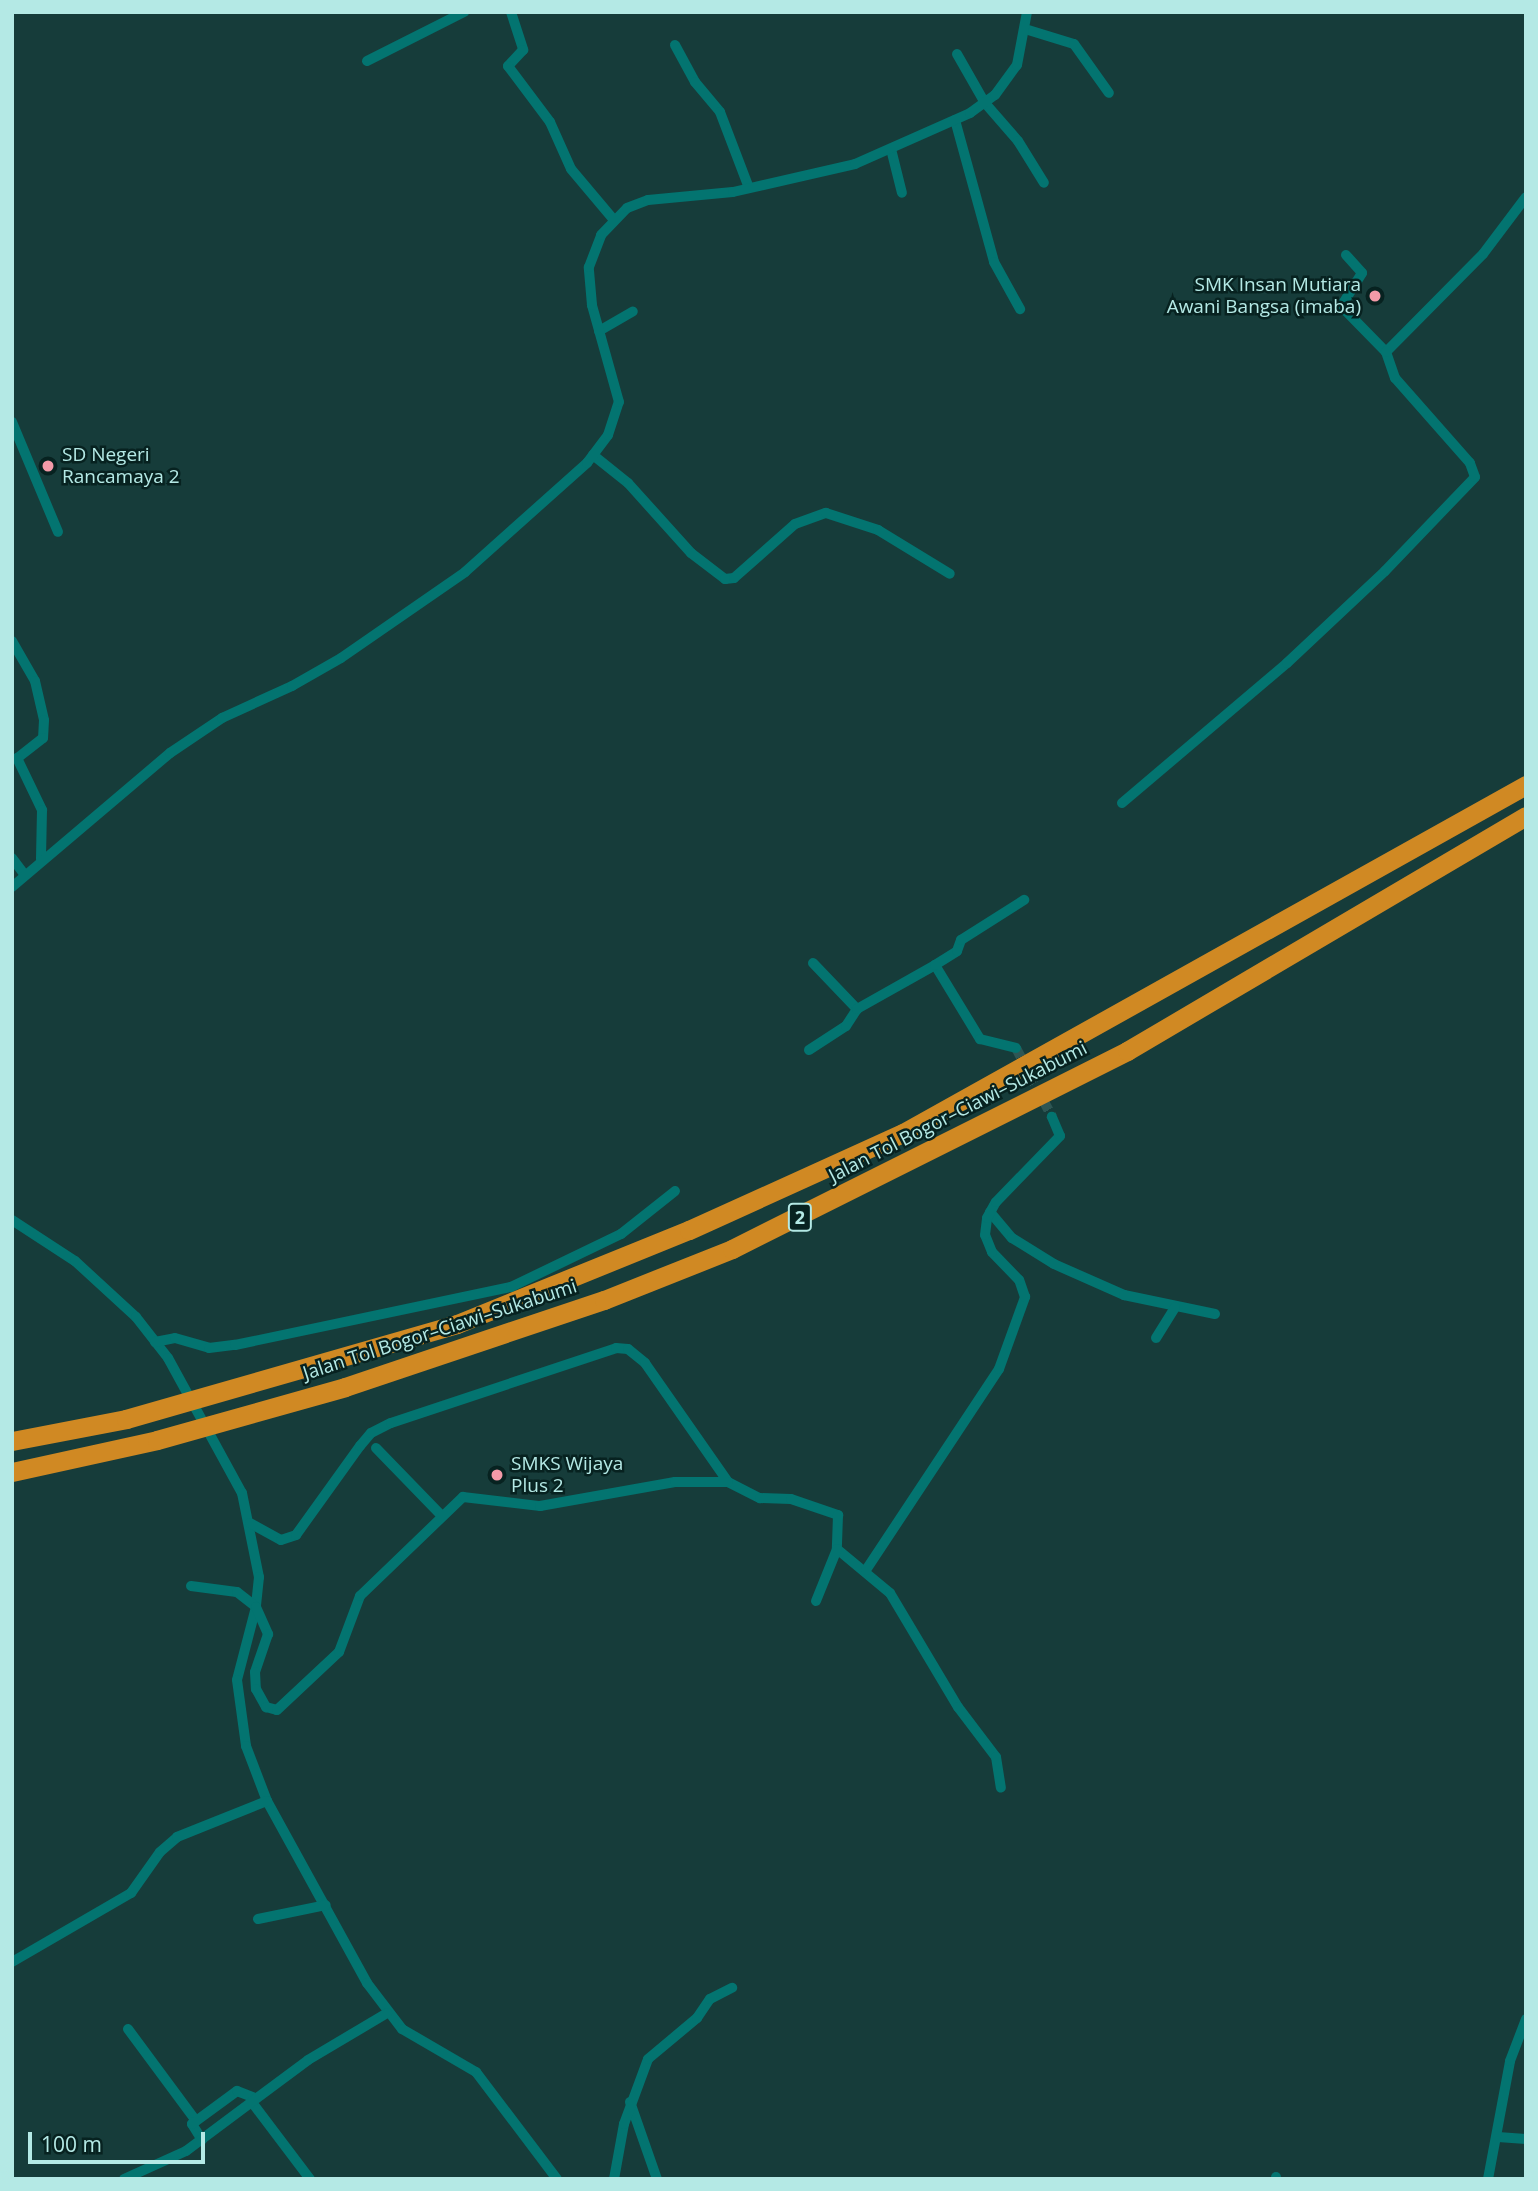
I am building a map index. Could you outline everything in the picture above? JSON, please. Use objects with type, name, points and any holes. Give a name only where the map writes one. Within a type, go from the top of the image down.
[{"type":"highway","name":"Jalan Tol Bogor–Ciawi–Sukabumi","points":[[12,1441],[126,1419],[457,1324],[689,1230],[903,1133],[1526,785]]},
{"type":"highway","name":"Jalan Tol Bogor–Ciawi–Sukabumi","points":[[12,1472],[157,1440],[345,1387],[604,1300],[732,1250],[1127,1051],[1526,816]]},
{"type":"street","points":[[368,61],[464,12]]},
{"type":"street","points":[[511,12],[523,50],[508,66],[550,122],[571,169],[614,220]]},
{"type":"street","points":[[12,887],[41,859],[166,756],[219,720],[341,658],[465,572],[593,456],[613,426],[619,402],[599,331],[589,267],[597,242],[614,220],[640,202],[749,188],[855,164],[955,120],[985,103],[1017,65],[1026,29],[1027,12]]},
{"type":"street","points":[[1026,29],[1074,44],[1109,93]]},
{"type":"street","points":[[675,45],[695,82],[720,112],[749,188]]},
{"type":"street","points":[[957,54],[985,103],[1018,141],[1044,183]]},
{"type":"street","points":[[955,120],[996,269],[1020,309]]},
{"type":"street","points":[[891,149],[902,192]]},
{"type":"street","points":[[1385,352],[1483,254],[1526,197]]},
{"type":"street","points":[[1122,803],[1297,654],[1385,571],[1475,477],[1470,463],[1395,378],[1385,352],[1341,306],[1362,273],[1346,255]]},
{"type":"street","points":[[599,331],[633,311]]},
{"type":"street","points":[[12,422],[58,532]]},
{"type":"street","points":[[593,456],[628,482],[691,553],[725,579],[734,578],[795,524],[826,513],[878,530],[950,574]]},
{"type":"street","points":[[12,640],[35,681],[44,720],[43,738],[17,758],[41,806],[41,859]]},
{"type":"street","points":[[12,858],[25,875]]},
{"type":"street","points":[[809,1051],[840,1031],[857,1009],[957,951],[961,940],[1024,900]]},
{"type":"street","points":[[813,963],[857,1009]]},
{"type":"street","points":[[935,965],[980,1039],[1016,1048]]},
{"type":"street","points":[[866,1570],[999,1369],[1022,1310],[1024,1297],[1019,1280],[992,1252],[985,1235],[990,1212],[1060,1136],[1052,1117]]},
{"type":"street","points":[[155,1342],[175,1338],[209,1348],[235,1345],[511,1287],[621,1234],[675,1191]]},
{"type":"street","points":[[990,1212],[1012,1238],[1054,1264],[1124,1295],[1215,1314]]},
{"type":"street","points":[[12,1220],[79,1264],[136,1317],[167,1357],[242,1493],[250,1523],[259,1577],[256,1607],[237,1688],[246,1746],[267,1801],[387,2013],[410,2036],[456,2056],[476,2072],[557,2179]]},
{"type":"street","points":[[1156,1338],[1175,1307]]},
{"type":"street","points":[[250,1523],[281,1540],[296,1535],[371,1433],[615,1348],[628,1349],[645,1363],[728,1482]]},
{"type":"street","points":[[376,1448],[441,1515]]},
{"type":"street","points":[[191,1586],[237,1592],[256,1607],[268,1634],[255,1672],[256,1689],[266,1707],[277,1710],[336,1656],[356,1601],[441,1515],[468,1496],[540,1506],[675,1482],[728,1482],[760,1498],[791,1499],[836,1513],[840,1520],[837,1549],[816,1601]]},
{"type":"street","points":[[837,1549],[866,1570],[890,1593],[958,1707],[996,1757],[1001,1788]]},
{"type":"street","points":[[12,1962],[131,1893],[160,1852],[177,1837],[267,1801]]},
{"type":"street","points":[[258,1919],[326,1905]]},
{"type":"street","points":[[614,2179],[630,2102],[654,2050],[697,2018],[710,1999],[732,1987]]},
{"type":"street","points":[[124,2179],[174,2158],[202,2140],[253,2099],[387,2013]]},
{"type":"street","points":[[1488,2179],[1498,2137],[1510,2061],[1526,2019]]},
{"type":"street","points":[[128,2029],[196,2121]]},
{"type":"street","points":[[202,2140],[191,2126],[237,2091],[253,2099],[310,2179]]},
{"type":"street","points":[[630,2102],[657,2179]]},
{"type":"street","points":[[1498,2137],[1526,2139]]},
{"type":"tunnel","points":[[1016,1048],[1052,1117]]},
{"type":"place","name":"SMK Insan Mutiara Awani Bangsa (imaba)","points":[[1375,296]]},
{"type":"place","name":"SD Negeri Rancamaya 2","points":[[48,466]]},
{"type":"place","name":"SMKS Wijaya Plus 2","points":[[497,1475]]}]
